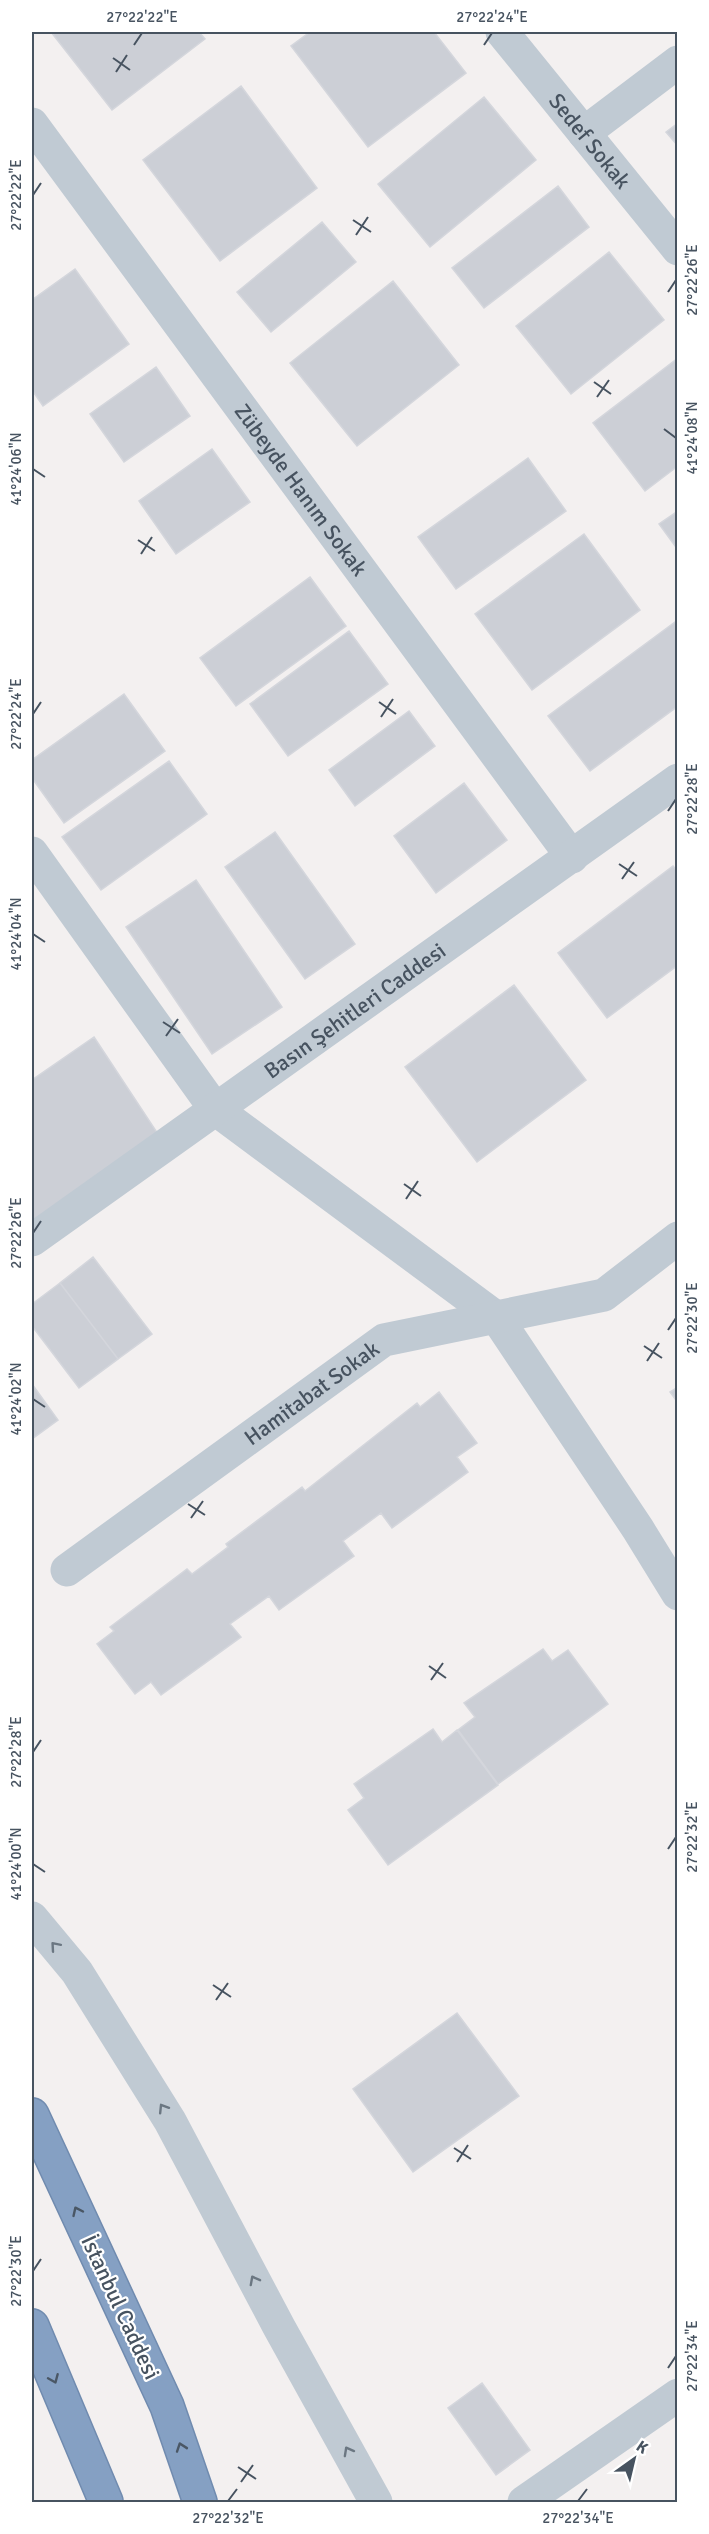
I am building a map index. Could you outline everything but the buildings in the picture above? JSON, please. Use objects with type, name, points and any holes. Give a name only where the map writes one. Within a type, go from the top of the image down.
[{"type":"highway","name":"İstanbul Caddesi","points":[[32,2115],[167,2406],[200,2502]]},
{"type":"highway","points":[[32,2326],[106,2502]]},
{"type":"street","name":"Sedef Sokak","points":[[502,32],[678,249]]},
{"type":"street","points":[[584,133],[678,62]]},
{"type":"street","name":"Zübeyde Hanım Sokak","points":[[32,124],[572,857]]},
{"type":"street","name":"Basın Şehitleri Caddesi","points":[[32,1240],[678,780]]},
{"type":"street","points":[[32,853],[215,1109],[497,1318],[638,1529],[678,1594]]},
{"type":"street","name":"Hamitabat Sokak","points":[[67,1570],[384,1340],[604,1296],[678,1238]]},
{"type":"street","points":[[32,1918],[77,1972],[170,2121],[279,2327],[376,2502]]},
{"type":"street","points":[[524,2502],[678,2395]]}]
